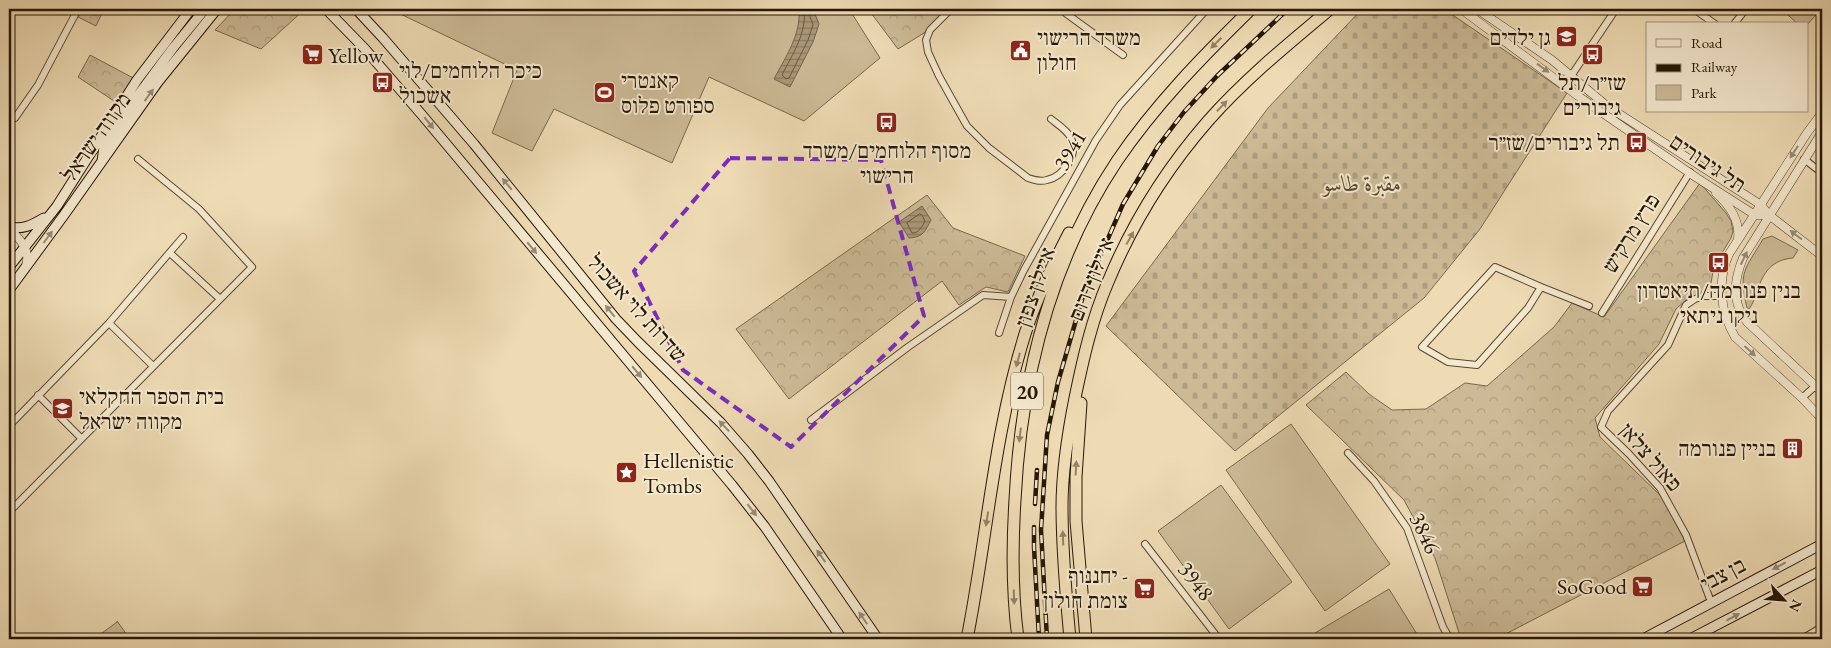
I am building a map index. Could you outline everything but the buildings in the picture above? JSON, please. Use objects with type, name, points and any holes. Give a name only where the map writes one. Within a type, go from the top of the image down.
[{"type":"highway","name":"איילון צפון","points":[[1018,639],[1014,604],[1012,547],[1020,434],[1032,360],[1046,310],[1064,262],[1084,219],[1117,161],[1144,124],[1198,60],[1251,9]]},
{"type":"highway","name":"איילון דרום","points":[[1070,639],[1062,506],[1065,466],[1070,424],[1081,370],[1092,325],[1108,282],[1149,202],[1187,146],[1232,96],[1330,9]]},
{"type":"highway","points":[[967,639],[1004,417],[1025,334],[1045,281],[1071,228],[1087,202],[1117,161]]},
{"type":"highway","points":[[1086,639],[1079,572],[1076,477],[1080,413],[1089,358],[1108,282]]},
{"type":"main road","name":"מקווה ישראל","points":[[9,267],[51,214],[137,80],[191,9]]},
{"type":"main road","points":[[102,163],[104,147],[146,84],[205,9]]},
{"type":"main road","name":"מקווה ישראל","points":[[9,290],[102,163],[158,82],[209,17],[219,9]]},
{"type":"main road","name":"שדרות לוי אשכול","points":[[326,9],[365,49],[422,115],[750,508],[842,639]]},
{"type":"main road","name":"שדרות לוי אשכול","points":[[356,9],[474,144],[616,319],[739,442],[769,481],[878,639]]},
{"type":"main road","points":[[90,154],[104,147]]},
{"type":"main road","points":[[9,228],[28,227],[51,214]]},
{"type":"main road","name":"בן צבי","points":[[1643,639],[1822,544]]},
{"type":"main road","name":"בן צבי","points":[[1690,639],[1822,570]]},
{"type":"street","points":[[9,120],[15,118],[38,85],[78,9]]},
{"type":"street","points":[[951,9],[930,30],[926,45],[939,76],[967,126],[989,148],[1028,178],[1048,180],[1058,176],[1066,167],[1074,147],[1071,137],[1051,119]]},
{"type":"street","points":[[1060,9],[1123,55]]},
{"type":"street","name":"3941","points":[[999,333],[1011,297],[1024,270],[1072,180],[1110,119],[1207,9]]},
{"type":"street","name":"תל גיבורים","points":[[1461,9],[1578,96],[1697,178],[1755,215],[1769,215]]},
{"type":"street","name":"תל גיבורים","points":[[1477,9],[1552,60],[1607,106],[1761,205],[1769,215],[1822,256]]},
{"type":"street","points":[[1565,85],[1616,9]]},
{"type":"street","points":[[1694,9],[1712,22]]},
{"type":"street","points":[[1736,22],[1746,9]]},
{"type":"street","points":[[1822,112],[1729,254],[1724,266],[1722,296],[1726,318],[1736,337],[1822,419]]},
{"type":"street","points":[[1822,132],[1747,252],[1738,271],[1736,297],[1741,315],[1756,332],[1822,392]]},
{"type":"street","points":[[9,512],[252,267],[199,209],[138,159]]},
{"type":"street","points":[[1804,159],[1822,173]]},
{"type":"street","name":"פרץ מרקיש","points":[[1602,313],[1690,172]]},
{"type":"street","points":[[1697,178],[1721,198],[1732,211],[1738,225],[1738,241]]},
{"type":"street","points":[[9,228],[24,246],[27,255],[26,266]]},
{"type":"street","points":[[9,426],[110,323],[183,237]]},
{"type":"street","points":[[170,253],[220,299]]},
{"type":"street","points":[[1541,287],[1528,308],[1477,365],[1448,362],[1422,347],[1494,267],[1589,306]]},
{"type":"street","points":[[812,420],[908,347],[983,295],[1011,297]]},
{"type":"street","name":"פאול צלאן","points":[[1711,602],[1686,535],[1660,488],[1601,427],[1608,410],[1668,345],[1686,305],[1704,296],[1722,296]]},
{"type":"street","points":[[110,323],[153,366]]},
{"type":"street","points":[[1802,398],[1822,380]]},
{"type":"street","points":[[38,395],[81,438]]},
{"type":"street","name":"3846","points":[[1348,452],[1374,481],[1407,528],[1443,627],[1450,639]]},
{"type":"street","name":"3948","points":[[1145,544],[1219,639]]},
{"type":"street","points":[[1804,639],[1822,627]]},
{"type":"highlighted area","points":[[730,158],[881,160],[924,316],[791,447],[683,370],[634,271]]},
{"type":"green space","points":[[82,9],[104,9],[96,26],[78,17]]},
{"type":"green space","points":[[235,9],[305,9],[261,49],[215,30]]},
{"type":"green space","name":"קאנטרי ספורט פלוס","points":[[390,9],[849,9],[880,58],[804,121],[709,77],[672,163],[554,109],[532,151],[492,133],[517,70]]},
{"type":"green space","points":[[868,9],[946,9],[924,33],[898,49]]},
{"type":"green space","name":"مقبرة طاسو","points":[[1362,9],[1444,9],[1567,93],[1480,229],[1424,298],[1235,451],[1106,326],[1268,108]]},
{"type":"green space","points":[[1781,9],[1821,9],[1808,24],[1808,22],[1796,22]]},
{"type":"green space","points":[[90,55],[137,80],[120,105],[78,77]]},
{"type":"green space","points":[[1700,183],[1726,213],[1731,221],[1733,231],[1731,238],[1714,266],[1711,283],[1707,289],[1686,300],[1676,309],[1659,344],[1595,418],[1600,437],[1663,498],[1685,541],[1496,639],[1461,639],[1435,558],[1404,500],[1306,405],[1346,372],[1369,394],[1392,410],[1426,409],[1465,383],[1487,386],[1554,327],[1572,303],[1604,317]]},
{"type":"green space","points":[[927,195],[953,228],[1025,256],[1008,292],[986,287],[959,305],[942,281],[789,399],[736,329]]},
{"type":"green space","points":[[1772,236],[1798,250],[1793,258],[1774,264],[1766,272],[1749,309],[1747,308],[1744,296],[1743,278],[1745,271],[1763,239]]},
{"type":"green space","points":[[1291,424],[1390,564],[1325,611],[1226,470]]},
{"type":"green space","points":[[1221,485],[1292,582],[1229,629],[1158,531]]},
{"type":"green space","points":[[1389,589],[1420,639],[1318,639],[1315,633]]},
{"type":"green space","points":[[117,622],[130,639],[94,639]]},
{"type":"water","points":[[799,9],[813,9],[819,24],[813,42],[790,87],[774,79],[795,37],[798,28]]},
{"type":"water","points":[[922,206],[931,220],[921,235],[909,238],[899,222]]},
{"type":"railway","points":[[1047,639],[1041,530],[1047,435],[1058,382],[1083,296],[1123,204],[1158,146],[1184,112],[1217,76],[1288,9]]},
{"type":"railway","points":[[1035,504],[1037,470]]},
{"type":"railway","points":[[1034,527],[1039,639]]},
{"type":"place","name":"גן ילדים","points":[[1567,37]]},
{"type":"place","name":"משרד הרישוי חולון","points":[[1021,50]]},
{"type":"place","name":"שז״ר/תל גיבורים","points":[[1592,54]]},
{"type":"place","name":"Yellow","points":[[312,55]]},
{"type":"place","name":"כיכר הלוחמים/לוי אשכול","points":[[383,83]]},
{"type":"place","name":"קאנטרי ספורט פלוס","points":[[605,93]]},
{"type":"place","name":"מסוף הלוחמים/משרד הרישוי","points":[[887,122]]},
{"type":"place","name":"תל גיבורים/שז״ר","points":[[1636,142]]},
{"type":"place","name":"בנין פנורמה/תיאטרון ניקו ניתאי","points":[[1719,263]]},
{"type":"place","name":"בית הספר החקלאי מקווה ישראל","points":[[63,409]]},
{"type":"place","name":"בניין פנורמה","points":[[1792,448]]},
{"type":"place","name":"Hellenistic Tombs","points":[[627,473]]},
{"type":"place","name":"SoGood","points":[[1643,586]]},
{"type":"place","name":"יחננוף - צומת חולון","points":[[1144,588]]}]
